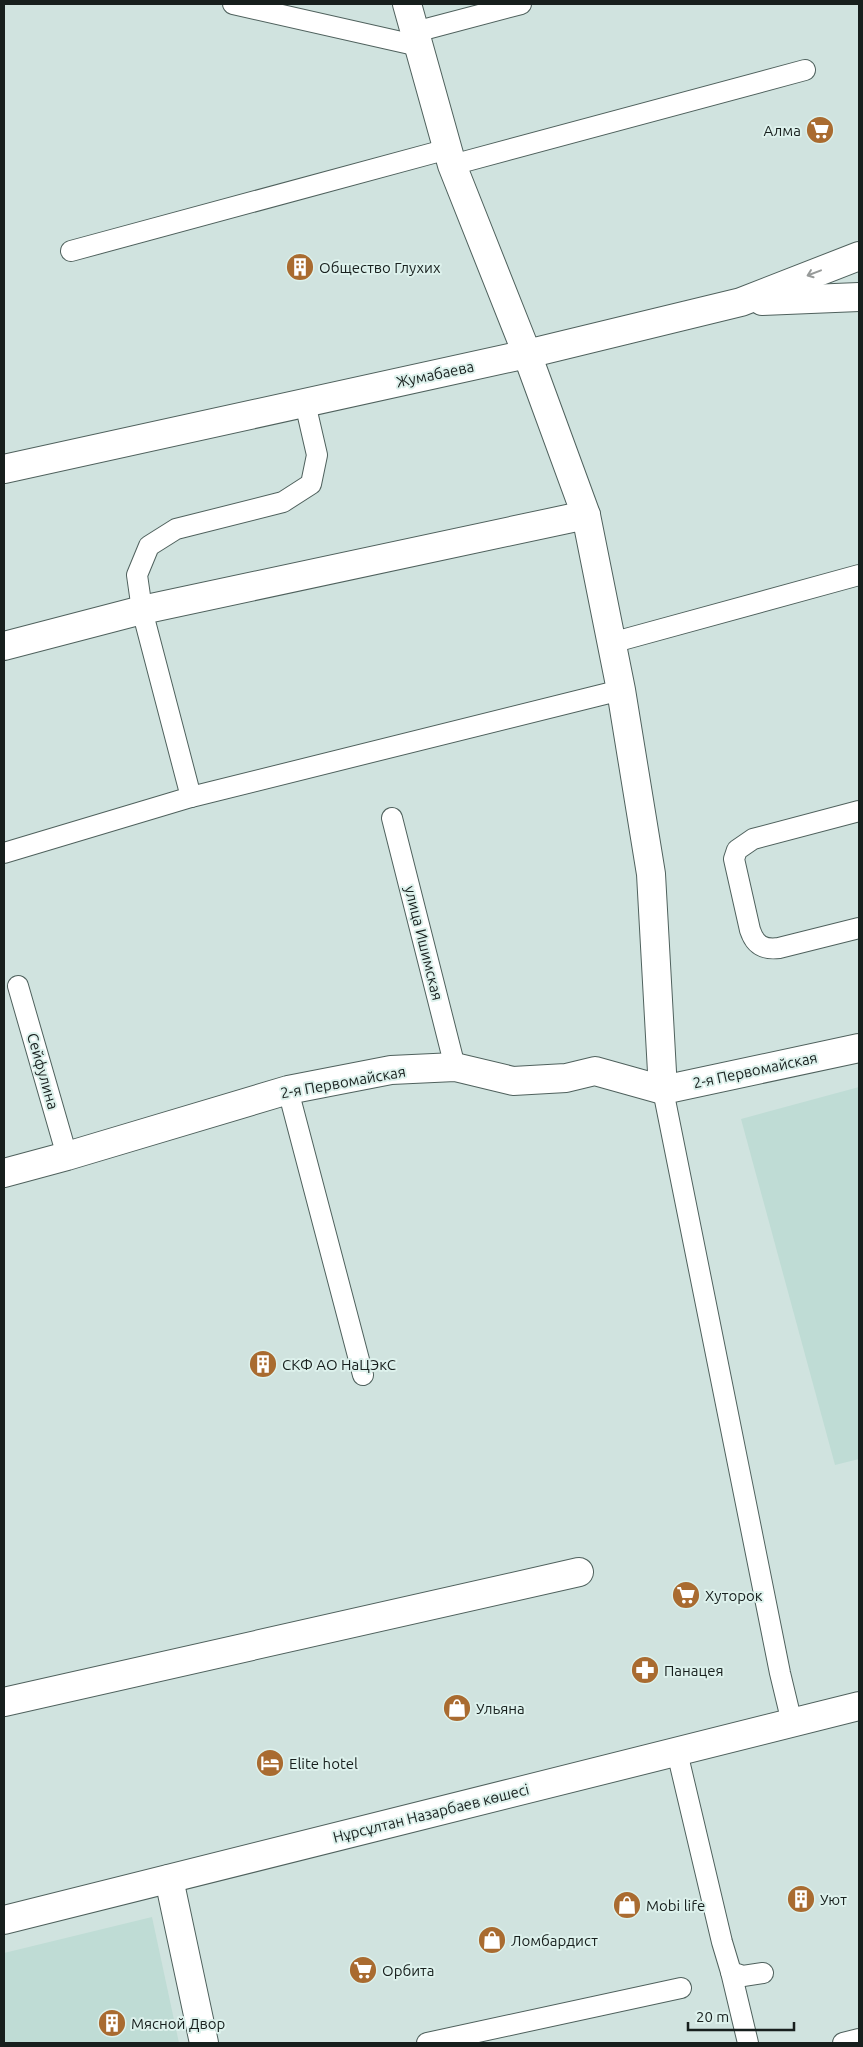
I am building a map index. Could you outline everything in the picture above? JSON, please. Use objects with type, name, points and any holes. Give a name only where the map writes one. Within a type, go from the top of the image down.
[{"type":"street","points":[[407,4],[450,157],[527,354],[586,515],[621,690],[651,874],[663,1090]]},
{"type":"street","name":"Жумабаева","points":[[4,469],[527,354],[741,302],[859,256]]},
{"type":"street","points":[[741,302],[859,297]]},
{"type":"street","points":[[4,646],[142,610],[586,515]]},
{"type":"street","name":"2-я Первомайская","points":[[4,1173],[288,1090],[391,1070],[455,1068],[513,1081],[566,1078],[595,1071],[663,1090],[859,1048]]},
{"type":"street","points":[[4,1702],[579,1572]]},
{"type":"street","name":"Нұрсұлтан Назарбаев көшесі","points":[[4,1920],[859,1706]]},
{"type":"street","points":[[169,1879],[204,2043]]},
{"type":"lane","points":[[233,4],[417,39],[521,4]]},
{"type":"lane","points":[[71,251],[805,70]]},
{"type":"lane","points":[[191,797],[142,610],[137,575],[149,546],[176,529],[283,502],[310,484],[317,455],[305,403]]},
{"type":"lane","points":[[611,643],[859,576]]},
{"type":"lane","points":[[4,853],[191,797],[621,690]]},
{"type":"lane","points":[[859,811],[753,838],[737,850],[734,859],[750,930],[754,940],[761,947],[779,948],[859,928]]},
{"type":"lane","name":"улица Ишимская","points":[[392,818],[455,1068]]},
{"type":"lane","name":"Сейфулина","points":[[18,986],[67,1156]]},
{"type":"lane","points":[[288,1090],[363,1375]]},
{"type":"lane","points":[[663,1090],[778,1663],[792,1723]]},
{"type":"lane","points":[[677,1752],[748,2043]]},
{"type":"lane","points":[[731,1972],[742,1976],[763,1973]]},
{"type":"lane","points":[[426,2043],[681,1988]]},
{"type":"lane","points":[[844,2043],[859,2039]]},
{"type":"shaded area","points":[[859,1087],[859,1459],[835,1465],[741,1119]]},
{"type":"shaded area","points":[[152,1917],[179,2043],[4,2043],[4,1953]]},
{"type":"place","name":"Алма","points":[[820,130]]},
{"type":"place","name":"Общество Глухих","points":[[300,267]]},
{"type":"place","name":"СКФ АО НаЦЭкС","points":[[263,1364]]},
{"type":"place","name":"Хуторок","points":[[686,1595]]},
{"type":"place","name":"Панацея","points":[[645,1670]]},
{"type":"place","name":"Ульяна","points":[[457,1708]]},
{"type":"place","name":"Elite hotel","points":[[270,1763]]},
{"type":"place","name":"Уют","points":[[801,1899]]},
{"type":"place","name":"Mobi life","points":[[627,1905]]},
{"type":"place","name":"Ломбардист","points":[[492,1940]]},
{"type":"place","name":"Орбита","points":[[363,1970]]},
{"type":"place","name":"Мясной Двор","points":[[112,2023]]}]
